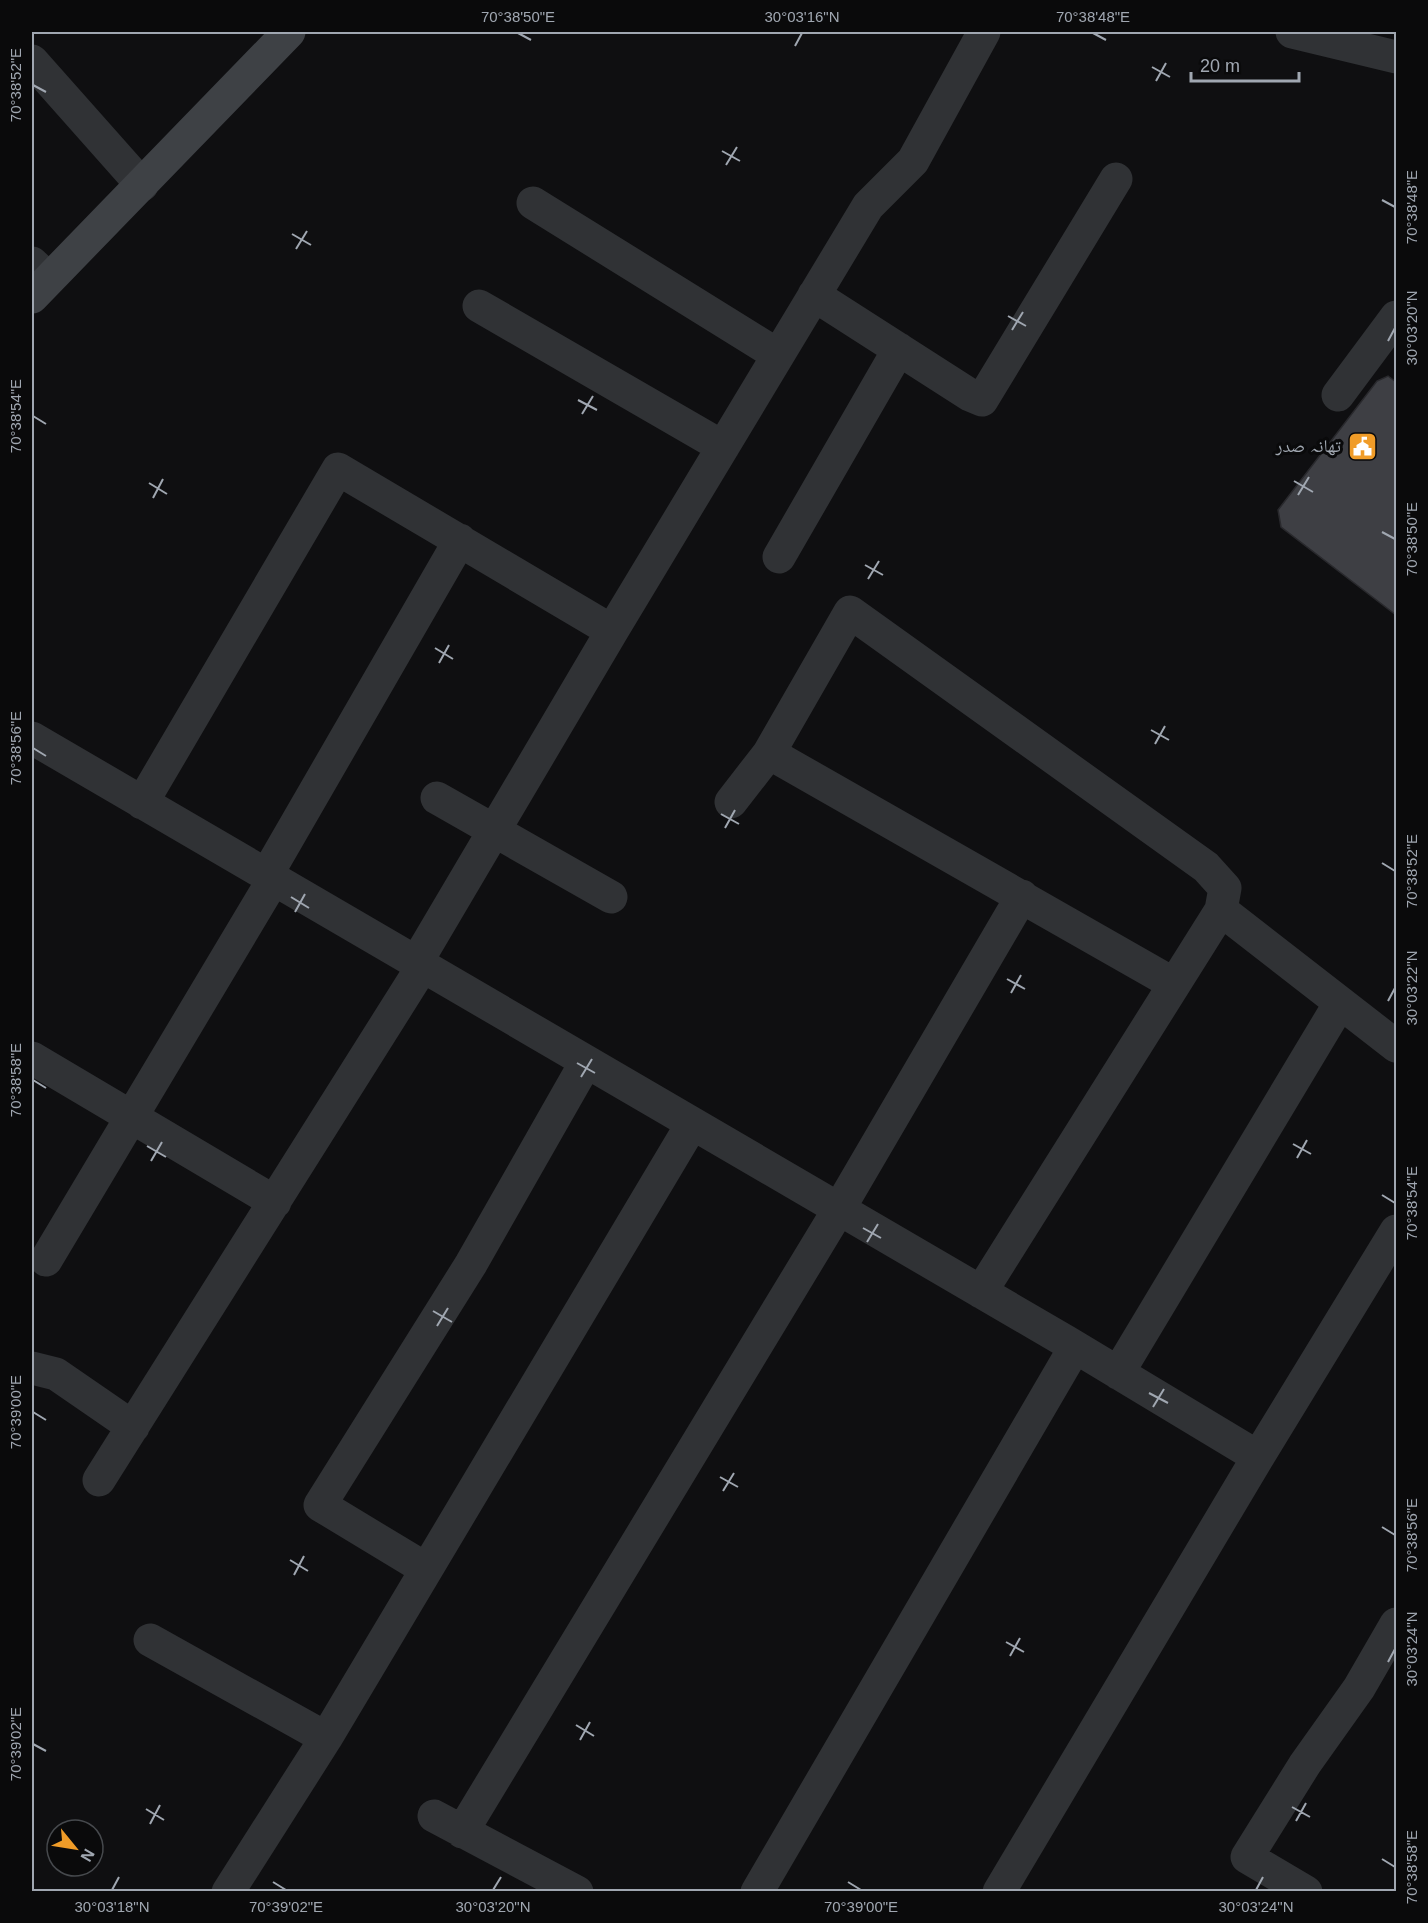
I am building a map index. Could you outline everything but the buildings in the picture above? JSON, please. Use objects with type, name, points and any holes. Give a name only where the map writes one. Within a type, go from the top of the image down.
[{"type":"main road","points":[[37,280],[142,185],[289,32]]},
{"type":"street","points":[[99,1480],[275,1202],[419,965],[494,830],[868,206],[913,161],[984,32]]},
{"type":"street","points":[[1292,32],[1396,57]]},
{"type":"street","points":[[32,61],[142,185]]},
{"type":"street","points":[[814,296],[970,395],[982,400],[1116,178]]},
{"type":"street","points":[[533,203],[778,355]]},
{"type":"street","points":[[479,306],[723,447]]},
{"type":"street","points":[[1338,395],[1396,317]]},
{"type":"street","points":[[779,557],[899,349]]},
{"type":"street","points":[[142,803],[338,468],[612,631]]},
{"type":"street","points":[[46,1260],[132,1118],[460,540]]},
{"type":"street","points":[[731,802],[769,753],[850,612],[1206,867],[1225,888],[1221,910],[981,1292]]},
{"type":"street","points":[[32,738],[1075,1347],[1258,1457]]},
{"type":"street","points":[[769,753],[1174,984]]},
{"type":"street","points":[[437,798],[611,897]]},
{"type":"street","points":[[462,1832],[839,1209],[1023,896]]},
{"type":"street","points":[[1221,910],[1396,1046]]},
{"type":"street","points":[[1119,1373],[1340,1003]]},
{"type":"street","points":[[32,1058],[275,1202]]},
{"type":"street","points":[[426,1569],[320,1505],[471,1264],[586,1062]]},
{"type":"street","points":[[228,1892],[326,1738],[692,1124]]},
{"type":"street","points":[[999,1892],[1258,1457],[1396,1231]]},
{"type":"street","points":[[757,1892],[1075,1347]]},
{"type":"street","points":[[32,1368],[56,1374],[133,1426]]},
{"type":"street","points":[[1306,1892],[1247,1857],[1305,1764],[1359,1688],[1396,1624]]},
{"type":"street","points":[[150,1640],[326,1738]]},
{"type":"street","points":[[434,1816],[462,1832],[537,1883],[577,1892]]},
{"type":"place","name":"تھانہ صدر","points":[[1362,446]]}]
